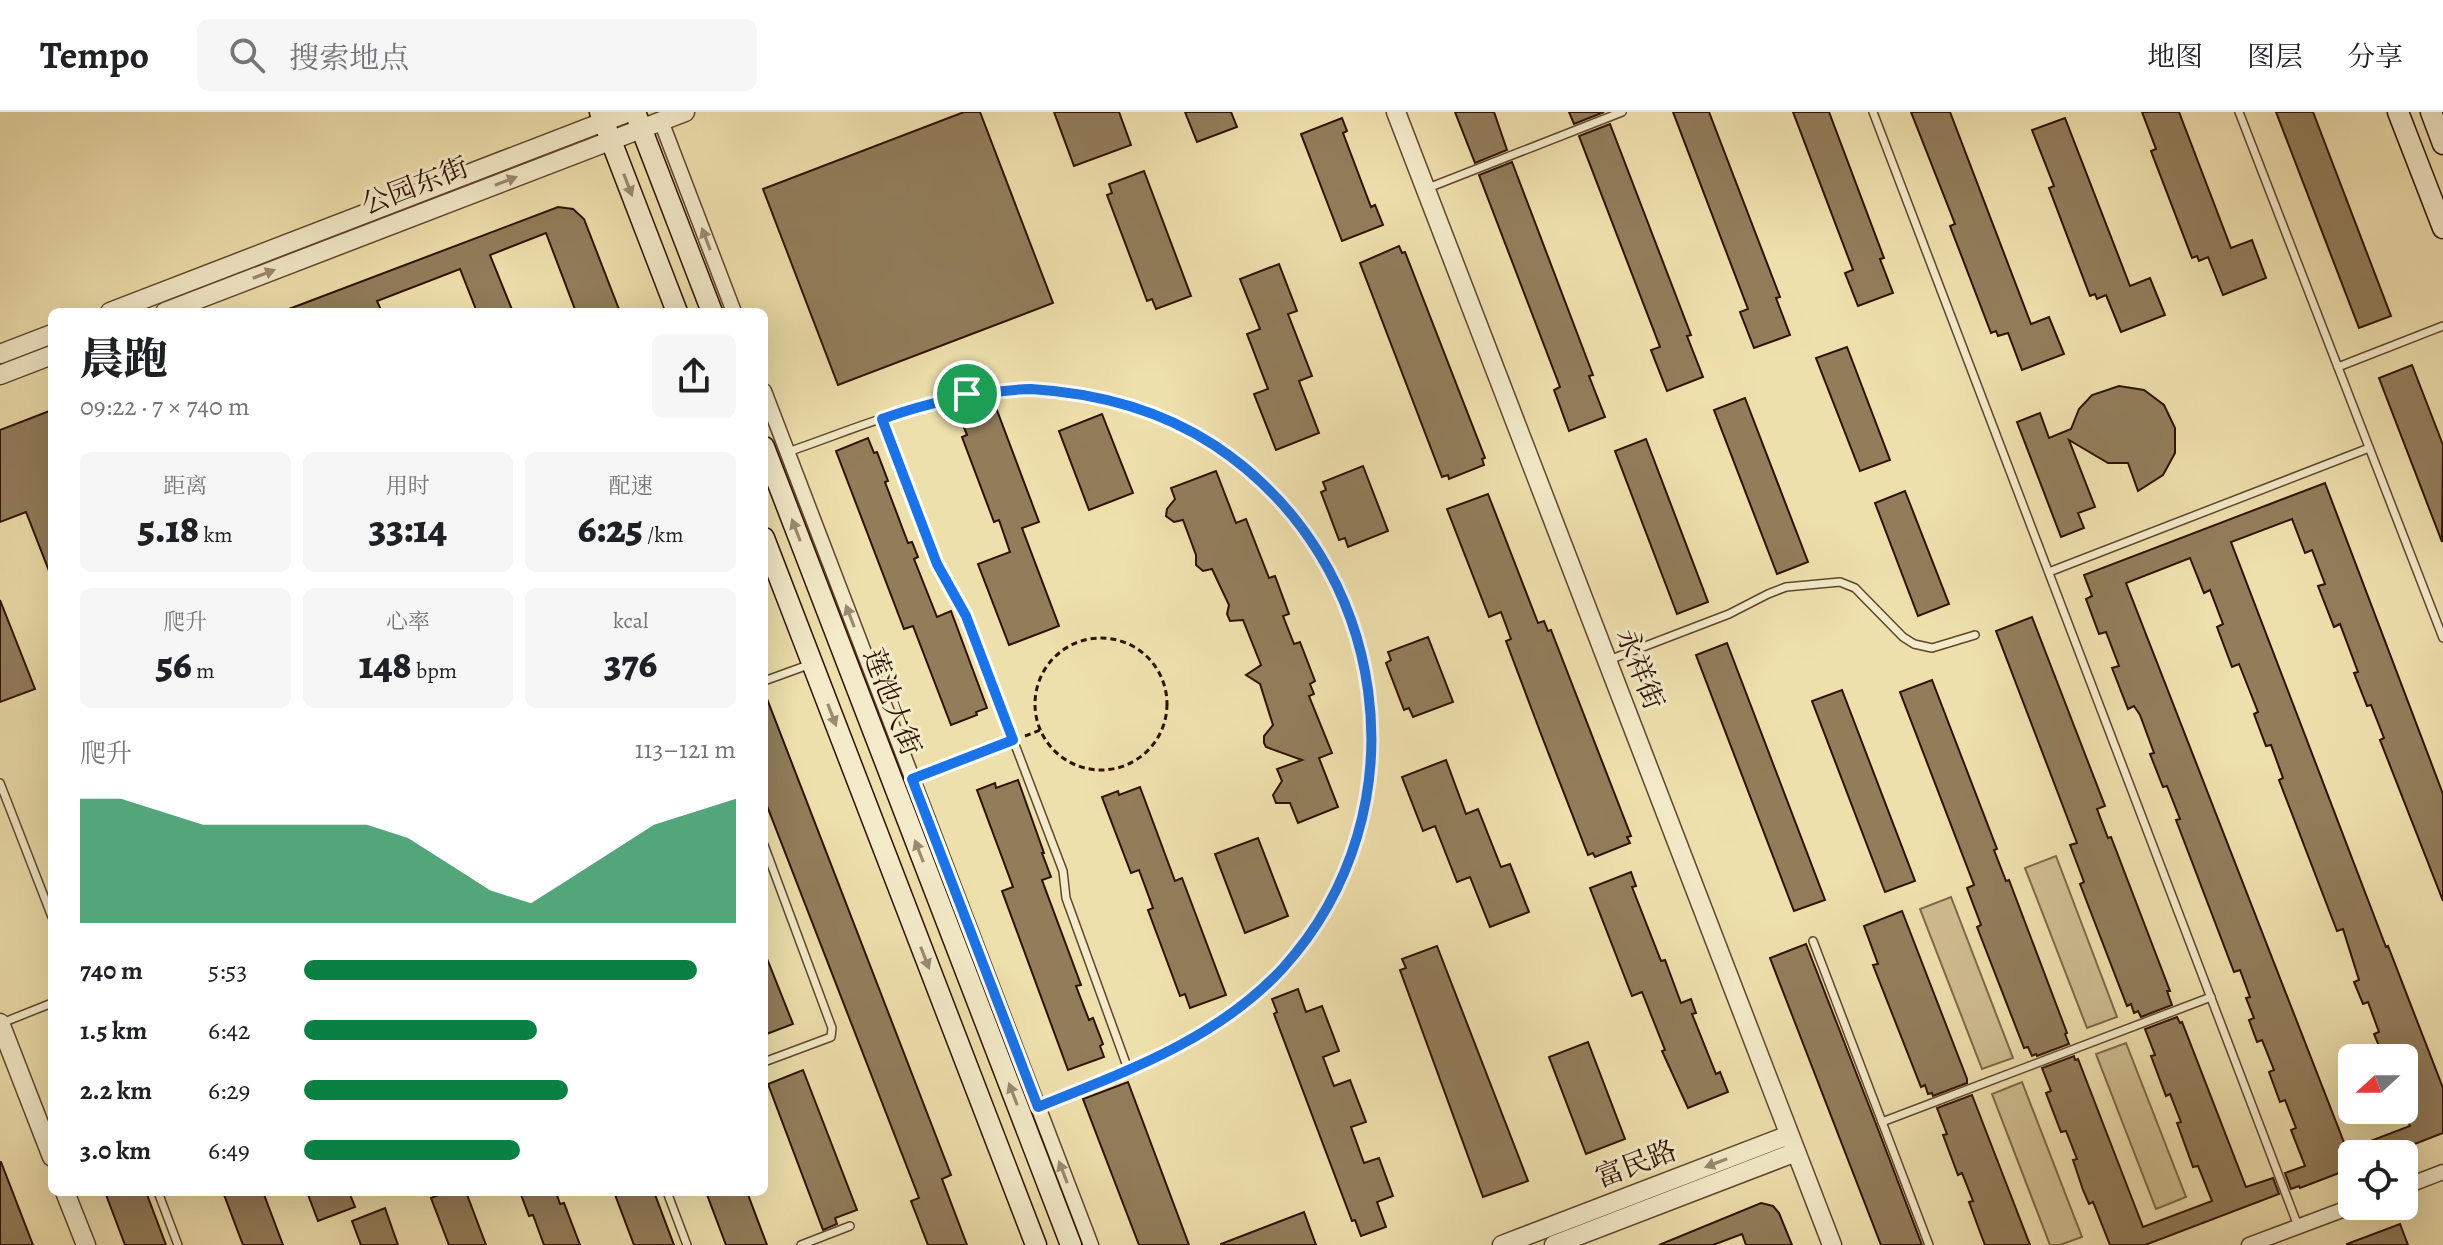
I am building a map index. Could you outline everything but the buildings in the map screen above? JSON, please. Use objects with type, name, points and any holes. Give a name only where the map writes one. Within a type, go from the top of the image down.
[{"type":"main road","points":[[2398,112],[2443,228]]},
{"type":"main road","points":[[2431,112],[2443,144]]},
{"type":"main road","points":[[642,118],[711,308]]},
{"type":"main road","points":[[605,125],[675,308]]},
{"type":"main road","name":"莲池大街","points":[[768,457],[1071,1245]]},
{"type":"main road","points":[[768,548],[1036,1245]]},
{"type":"street","name":"公园东街","points":[[121,308],[605,125],[685,112]]},
{"type":"street","name":"永祥街","points":[[1396,112],[1832,1245]]},
{"type":"street","points":[[642,118],[732,308]]},
{"type":"street","name":"公园东街","points":[[174,308],[605,125]]},
{"type":"street","points":[[0,354],[48,336]]},
{"type":"street","points":[[0,375],[48,357]]},
{"type":"street","points":[[768,402],[1091,1245]]},
{"type":"street","points":[[0,1023],[48,1147]]},
{"type":"street","name":"富民路","points":[[1502,1245],[1793,1143]]},
{"type":"street","name":"富民路","points":[[1554,1245],[1793,1143]]},
{"type":"street","points":[[2418,1182],[2443,1172]]},
{"type":"street","points":[[67,1196],[86,1245]]},
{"type":"street","points":[[2249,1245],[2338,1211]]},
{"type":"lane","points":[[1426,189],[1622,112]]},
{"type":"lane","points":[[1873,112],[2298,1226]]},
{"type":"lane","points":[[2239,112],[2443,638]]},
{"type":"lane","points":[[2338,367],[2443,326]]},
{"type":"lane","points":[[787,452],[936,401],[967,394],[1031,389],[1095,396],[1156,414],[1212,444],[1239,463],[1270,491],[1305,532],[1323,558],[1350,616],[1367,676],[1372,739],[1370,770],[1358,832],[1336,890],[1303,943],[1261,989],[1212,1028],[1128,1069],[1038,1107]]},
{"type":"lane","points":[[882,419],[937,564],[966,616],[1063,871],[1066,898],[1128,1069]]},
{"type":"lane","points":[[2049,572],[2369,448]]},
{"type":"lane","points":[[1607,661],[1729,614],[1786,587],[1840,582],[1855,588],[1903,637],[1914,644],[1932,648],[1975,635]]},
{"type":"lane","points":[[768,680],[812,663]]},
{"type":"lane","points":[[912,779],[1013,740]]},
{"type":"lane","points":[[0,783],[48,907]]},
{"type":"lane","points":[[768,856],[832,1028],[831,1037],[768,1061]]},
{"type":"lane","points":[[1813,941],[1929,1245]]},
{"type":"lane","points":[[1882,1122],[2211,997]]},
{"type":"lane","points":[[0,1023],[48,1005]]},
{"type":"lane","points":[[160,1196],[178,1245]]},
{"type":"lane","points":[[669,1196],[687,1245]]},
{"type":"lane","points":[[801,1245],[850,1226]]},
{"type":"path","points":[[1092,638],[1120,640],[1145,654],[1155,664],[1166,690],[1167,718],[1155,743],[1135,762],[1109,770],[1082,768],[1058,754],[1040,730],[1035,706],[1040,680],[1054,657],[1065,648],[1092,638]]},
{"type":"shaded area","points":[[2056,856],[2117,1017],[2087,1028],[2025,868]]},
{"type":"shaded area","points":[[1951,897],[2013,1058],[1982,1069],[1920,909]]},
{"type":"shaded area","points":[[2126,1043],[2186,1197],[2156,1209],[2096,1054]]},
{"type":"shaded area","points":[[2022,1082],[2082,1237],[2060,1245],[2050,1245],[1992,1094]]},
{"type":"route","points":[[1031,389],[1095,396],[1156,414],[1185,428],[1239,463],[1285,507],[1323,558],[1350,616],[1367,676],[1372,739],[1366,801],[1336,890],[1303,943],[1261,989],[1212,1028],[1143,1063],[1038,1107],[912,779],[1013,740],[966,616],[937,564],[882,419],[967,394],[1031,389]]}]
